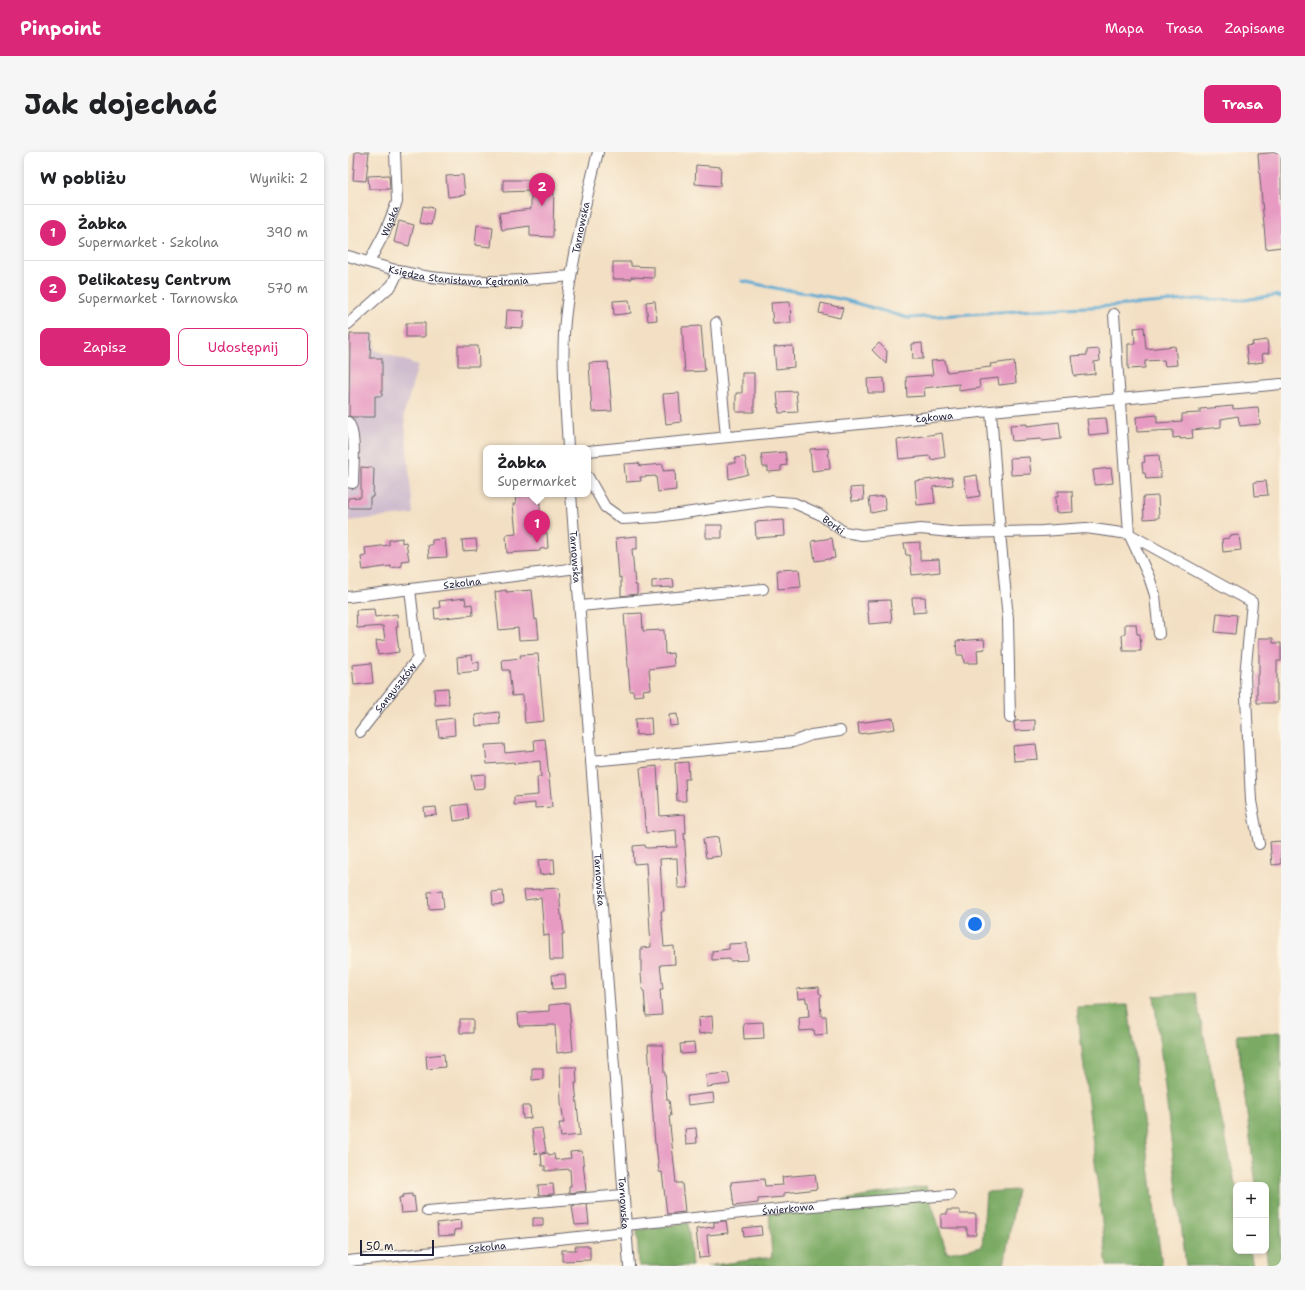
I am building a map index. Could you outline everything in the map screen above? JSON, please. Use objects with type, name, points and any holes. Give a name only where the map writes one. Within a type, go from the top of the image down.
[{"type":"street","name":"Wąska","points":[[369,262],[385,232],[397,202],[395,152]]},
{"type":"street","name":"Tarnowska","points":[[568,445],[563,355],[565,321],[571,276],[585,204],[598,152]]},
{"type":"street","name":"Księdza Stanisława Kędronia","points":[[348,256],[424,276],[456,280],[479,281],[571,276]]},
{"type":"street","points":[[348,324],[392,285],[399,270]]},
{"type":"street","points":[[1114,314],[1129,534],[1149,577],[1155,595],[1159,634]]},
{"type":"street","points":[[716,323],[726,437]]},
{"type":"street","name":"Łąkowa","points":[[591,451],[991,410],[1281,384]]},
{"type":"street","points":[[991,410],[1008,619],[1010,718]]},
{"type":"street","points":[[348,422],[353,435],[350,447],[353,483],[348,482]]},
{"type":"street","name":"Borki","points":[[591,482],[605,507],[622,519],[657,517],[768,501],[794,503],[819,514],[844,532],[862,535],[921,529],[958,533],[1086,528],[1129,534]]},
{"type":"street","name":"Tarnowska","points":[[571,497],[629,1266]]},
{"type":"street","points":[[1129,534],[1252,602],[1244,676],[1251,801],[1259,844]]},
{"type":"street","name":"Szkolna","points":[[348,597],[577,568]]},
{"type":"street","name":"Sanguszków","points":[[360,732],[418,658],[410,589]]},
{"type":"street","points":[[580,606],[763,589]]},
{"type":"street","points":[[591,761],[793,742],[811,735],[840,731]]},
{"type":"street","points":[[427,1211],[623,1195]]},
{"type":"street","name":"Świerkowa","points":[[626,1228],[800,1207],[950,1195]]},
{"type":"street","name":"Szkolna","points":[[348,1261],[626,1228]]},
{"type":"shaded area","points":[[374,335],[375,350],[418,365],[404,414],[413,514],[348,521],[348,337]]},
{"type":"green space","points":[[1195,993],[1235,1182],[1233,1182],[1233,1254],[1251,1254],[1253,1266],[1186,1266],[1154,996]]},
{"type":"green space","points":[[1128,1005],[1162,1266],[1107,1266],[1077,1007]]},
{"type":"green space","points":[[1281,1032],[1281,1266],[1268,1266],[1266,1254],[1269,1254],[1269,1182],[1256,1182],[1237,1035]]},
{"type":"green space","points":[[926,1186],[947,1253],[982,1247],[986,1192],[1017,1190],[1004,1266],[707,1266],[772,1257],[769,1213]]},
{"type":"green space","points":[[688,1223],[692,1266],[639,1266],[637,1230]]},
{"type":"building","points":[[355,152],[369,152],[366,181],[353,180]]},
{"type":"building","points":[[1281,152],[1281,247],[1266,249],[1258,154]]},
{"type":"building","points":[[696,165],[721,167],[720,186],[695,184]]},
{"type":"building","points":[[389,175],[390,189],[369,189],[368,176]]},
{"type":"building","points":[[463,175],[465,195],[448,197],[446,176]]},
{"type":"building","points":[[503,180],[554,182],[553,237],[530,236],[530,226],[502,230],[499,213],[531,209],[531,191],[503,192]]},
{"type":"building","points":[[423,206],[434,208],[431,225],[420,223]]},
{"type":"building","points":[[399,221],[414,225],[409,246],[394,242]]},
{"type":"building","points":[[477,225],[493,227],[491,247],[475,245]]},
{"type":"building","points":[[613,262],[631,262],[631,266],[654,267],[654,278],[631,277],[631,279],[613,279]]},
{"type":"building","points":[[629,300],[631,313],[614,315],[613,301]]},
{"type":"building","points":[[655,301],[657,320],[648,321],[646,302]]},
{"type":"building","points":[[790,302],[791,323],[773,324],[771,303]]},
{"type":"building","points":[[821,303],[843,308],[840,318],[819,313]]},
{"type":"building","points":[[507,310],[524,311],[523,328],[506,327]]},
{"type":"building","points":[[406,323],[425,323],[425,337],[406,337]]},
{"type":"building","points":[[701,326],[705,371],[685,372],[682,327]]},
{"type":"building","points":[[1144,327],[1146,349],[1175,346],[1177,365],[1165,366],[1164,360],[1145,361],[1145,368],[1128,369],[1128,344],[1135,344],[1134,328]]},
{"type":"building","points":[[350,334],[371,334],[370,358],[382,358],[382,396],[375,396],[375,417],[349,416]]},
{"type":"building","points":[[1267,340],[1269,353],[1262,354],[1263,362],[1248,364],[1246,346],[1253,345],[1252,342]]},
{"type":"building","points":[[879,343],[887,351],[886,364],[872,350]]},
{"type":"building","points":[[922,343],[923,359],[913,359],[912,344]]},
{"type":"building","points":[[458,346],[478,346],[479,366],[458,366]]},
{"type":"building","points":[[793,346],[794,367],[776,369],[774,347]]},
{"type":"building","points":[[1099,349],[1100,361],[1094,362],[1095,374],[1074,376],[1071,356],[1087,355],[1087,350]]},
{"type":"building","points":[[945,360],[947,372],[991,367],[990,364],[1014,361],[1016,383],[999,385],[998,378],[979,380],[980,388],[959,391],[959,384],[924,388],[925,396],[907,397],[906,377],[933,375],[931,361]]},
{"type":"building","points":[[608,362],[612,411],[592,412],[589,363]]},
{"type":"building","points":[[742,373],[754,373],[754,412],[736,412],[736,393],[742,393]]},
{"type":"building","points":[[884,378],[885,393],[868,393],[867,379]]},
{"type":"building","points":[[796,391],[798,412],[779,413],[777,392]]},
{"type":"building","points":[[679,393],[681,422],[666,424],[663,394]]},
{"type":"building","points":[[1233,406],[1233,409],[1258,407],[1260,424],[1240,426],[1238,416],[1221,419],[1221,427],[1192,430],[1193,438],[1180,439],[1180,437],[1173,438],[1173,430],[1137,432],[1136,417],[1157,415],[1157,423],[1182,421],[1182,414],[1200,413],[1200,409]]},
{"type":"building","points":[[1106,418],[1108,433],[1089,435],[1087,419]]},
{"type":"building","points":[[1059,422],[1061,439],[1042,441],[1041,439],[1012,441],[1010,425],[1027,424],[1027,426]]},
{"type":"building","points":[[942,433],[945,457],[931,460],[930,456],[899,459],[897,440]]},
{"type":"building","points":[[828,448],[830,469],[812,471],[810,449]]},
{"type":"building","points":[[785,452],[787,465],[781,466],[781,471],[768,472],[768,467],[763,467],[761,454]]},
{"type":"building","points":[[1159,455],[1161,478],[1146,479],[1145,473],[1143,473],[1142,463],[1145,462],[1144,456]]},
{"type":"building","points":[[745,457],[748,474],[729,479],[728,463],[735,463],[735,458]]},
{"type":"building","points":[[1029,457],[1031,474],[1011,475],[1010,458]]},
{"type":"building","points":[[639,463],[640,466],[663,464],[663,471],[675,470],[676,490],[658,492],[656,476],[640,477],[641,481],[626,482],[624,464]]},
{"type":"building","points":[[361,467],[374,468],[373,497],[370,497],[370,508],[348,508],[348,498],[361,497]]},
{"type":"building","points":[[1111,468],[1113,483],[1095,485],[1093,470]]},
{"type":"building","points":[[977,475],[980,496],[967,498],[964,477]]},
{"type":"building","points":[[952,477],[953,485],[933,487],[935,503],[917,505],[915,481]]},
{"type":"building","points":[[1266,481],[1268,495],[1255,496],[1254,482]]},
{"type":"building","points":[[863,487],[864,500],[852,501],[850,488]]},
{"type":"building","points":[[1058,491],[1072,491],[1073,512],[1056,513],[1055,497],[1058,497]]},
{"type":"building","points":[[884,496],[886,510],[871,513],[869,498]]},
{"type":"building","points":[[1158,496],[1159,518],[1144,519],[1143,497]]},
{"type":"building","points":[[515,497],[536,497],[537,503],[540,503],[540,533],[547,533],[548,548],[540,549],[540,551],[507,553],[506,535],[516,534],[513,504],[516,504]]},
{"type":"building","points":[[784,520],[785,536],[756,538],[755,522]]},
{"type":"building","points":[[706,525],[722,525],[722,538],[706,538]]},
{"type":"building","points":[[1239,535],[1241,550],[1223,552],[1222,539],[1229,538],[1229,536]]},
{"type":"building","points":[[637,536],[637,549],[632,549],[637,594],[621,596],[621,577],[619,578],[616,538]]},
{"type":"building","points":[[402,538],[402,543],[406,542],[409,560],[401,561],[402,566],[363,570],[361,557],[366,556],[365,548],[389,545],[389,540]]},
{"type":"building","points":[[832,538],[835,558],[815,561],[812,541]]},
{"type":"building","points":[[445,539],[447,557],[429,558],[428,545],[432,545],[432,540]]},
{"type":"building","points":[[476,539],[477,550],[463,551],[462,540]]},
{"type":"building","points":[[920,542],[920,560],[939,559],[940,572],[912,575],[910,555],[906,555],[904,543]]},
{"type":"building","points":[[799,569],[801,587],[778,589],[777,570]]},
{"type":"building","points":[[673,579],[674,587],[652,588],[652,581]]},
{"type":"building","points":[[506,590],[506,592],[532,590],[535,620],[537,619],[539,639],[519,640],[518,628],[499,630],[495,592]]},
{"type":"building","points":[[912,597],[925,597],[926,612],[913,613]]},
{"type":"building","points":[[465,598],[466,605],[472,604],[473,615],[435,619],[434,608],[440,608],[439,601]]},
{"type":"building","points":[[890,600],[892,622],[869,624],[867,601]]},
{"type":"building","points":[[374,609],[375,617],[397,614],[398,627],[396,627],[399,652],[378,655],[376,641],[385,640],[383,626],[357,628],[356,610]]},
{"type":"building","points":[[642,613],[643,631],[664,630],[665,654],[673,653],[674,666],[649,669],[651,689],[643,690],[644,695],[634,696],[633,691],[630,691],[624,614]]},
{"type":"building","points":[[1217,613],[1237,615],[1235,634],[1215,632]]},
{"type":"building","points":[[1125,624],[1136,624],[1137,634],[1140,634],[1141,651],[1123,651],[1122,634],[1125,634]]},
{"type":"building","points":[[1259,638],[1273,638],[1273,643],[1281,643],[1281,661],[1277,661],[1277,703],[1257,703]]},
{"type":"building","points":[[984,639],[985,649],[977,650],[978,663],[964,663],[963,655],[957,655],[956,641]]},
{"type":"building","points":[[538,654],[544,721],[525,723],[523,695],[512,696],[509,670],[503,670],[502,660],[521,658],[520,655]]},
{"type":"building","points":[[472,655],[473,663],[479,662],[479,671],[458,673],[457,657]]},
{"type":"building","points":[[371,663],[373,683],[354,685],[352,665]]},
{"type":"building","points":[[448,688],[449,704],[435,705],[434,689]]},
{"type":"building","points":[[499,712],[500,724],[476,726],[475,715]]},
{"type":"building","points":[[677,714],[678,725],[670,726],[669,715]]},
{"type":"building","points":[[454,718],[455,735],[439,737],[437,720]]},
{"type":"building","points":[[651,718],[652,734],[636,735],[635,719]]},
{"type":"building","points":[[893,718],[895,729],[859,734],[858,723]]},
{"type":"building","points":[[1035,720],[1035,730],[1015,731],[1014,723],[1016,721]]},
{"type":"building","points":[[545,739],[552,807],[535,808],[535,803],[514,805],[514,797],[538,795],[537,777],[541,777],[540,761],[514,764],[514,762],[487,764],[485,745],[504,744],[505,753],[535,750],[534,740]]},
{"type":"building","points":[[1036,744],[1038,759],[1014,761],[1013,746]]},
{"type":"building","points":[[688,762],[689,779],[685,779],[686,801],[677,801],[675,763]]},
{"type":"building","points":[[657,766],[660,816],[685,814],[686,833],[684,833],[688,888],[678,888],[677,858],[660,859],[664,911],[661,911],[664,947],[674,946],[675,964],[660,965],[663,989],[660,989],[662,1015],[646,1016],[641,975],[641,948],[651,947],[646,863],[634,864],[633,846],[645,845],[646,848],[677,847],[676,830],[646,833],[640,768]]},
{"type":"building","points":[[485,774],[485,788],[474,789],[471,775]]},
{"type":"building","points":[[467,804],[469,819],[454,821],[452,806]]},
{"type":"building","points":[[436,807],[437,815],[425,816],[424,808]]},
{"type":"building","points":[[718,837],[721,856],[706,858],[703,839]]},
{"type":"building","points":[[1281,841],[1281,864],[1272,865],[1270,842]]},
{"type":"building","points":[[554,859],[555,873],[540,875],[538,860]]},
{"type":"building","points":[[559,888],[564,934],[562,934],[563,960],[550,960],[549,935],[544,936],[541,898],[525,900],[524,890]]},
{"type":"building","points":[[442,891],[444,908],[429,909],[428,892]]},
{"type":"building","points":[[503,891],[504,904],[493,905],[492,892]]},
{"type":"building","points":[[747,943],[748,960],[712,960],[712,951],[729,949],[729,944]]},
{"type":"building","points":[[565,974],[566,988],[553,989],[552,975]]},
{"type":"building","points":[[819,987],[819,993],[822,995],[820,998],[821,1016],[826,1016],[827,1034],[815,1035],[814,1030],[800,1031],[799,1018],[809,1017],[808,1002],[806,1002],[806,998],[798,999],[797,989]]},
{"type":"building","points":[[569,1003],[573,1051],[557,1053],[555,1025],[519,1026],[518,1013],[549,1011],[549,1005]]},
{"type":"building","points":[[712,1016],[713,1032],[699,1034],[698,1018]]},
{"type":"building","points":[[460,1019],[473,1019],[473,1033],[460,1033]]},
{"type":"building","points":[[763,1022],[764,1038],[744,1039],[743,1023]]},
{"type":"building","points":[[694,1043],[695,1053],[681,1054],[680,1044]]},
{"type":"building","points":[[648,1045],[663,1045],[664,1073],[667,1100],[669,1100],[671,1116],[669,1116],[676,1183],[682,1183],[685,1212],[667,1214],[662,1172],[659,1172],[655,1144]]},
{"type":"building","points":[[444,1054],[445,1067],[427,1069],[426,1056]]},
{"type":"building","points":[[560,1067],[576,1067],[577,1083],[575,1083],[580,1135],[561,1137],[559,1123],[564,1123],[561,1102]]},
{"type":"building","points":[[532,1068],[543,1068],[543,1079],[532,1080]]},
{"type":"building","points":[[728,1073],[730,1084],[707,1087],[706,1075]]},
{"type":"building","points":[[713,1093],[714,1102],[688,1105],[687,1096]]},
{"type":"building","points":[[522,1106],[530,1106],[531,1118],[523,1119]]},
{"type":"building","points":[[542,1128],[546,1152],[535,1154],[532,1129]]},
{"type":"building","points":[[696,1128],[697,1143],[686,1144],[685,1129]]},
{"type":"building","points":[[582,1151],[586,1191],[569,1193],[569,1186],[571,1186],[570,1169],[545,1171],[545,1166],[542,1166],[541,1154],[554,1154],[555,1160],[571,1158],[570,1152]]},
{"type":"building","points":[[815,1174],[817,1189],[784,1193],[784,1197],[758,1199],[758,1203],[734,1206],[731,1182],[764,1179],[765,1186],[783,1185],[782,1177]]},
{"type":"building","points":[[553,1184],[554,1194],[539,1195],[538,1185]]},
{"type":"building","points":[[412,1194],[412,1197],[414,1196],[416,1212],[401,1213],[399,1198],[403,1197],[403,1195]]},
{"type":"building","points":[[587,1204],[589,1224],[575,1225],[572,1206]]},
{"type":"building","points":[[947,1210],[960,1210],[960,1214],[976,1214],[976,1235],[967,1235],[967,1228],[941,1228],[941,1214],[947,1214]]},
{"type":"building","points":[[533,1218],[543,1218],[543,1226],[533,1226]]},
{"type":"building","points":[[461,1220],[462,1229],[454,1230],[455,1235],[438,1236],[437,1223]]},
{"type":"building","points":[[726,1221],[728,1233],[707,1235],[709,1257],[699,1258],[696,1229],[714,1227],[714,1222]]},
{"type":"building","points":[[761,1226],[762,1235],[744,1237],[743,1228]]},
{"type":"building","points":[[575,1246],[590,1246],[590,1260],[562,1261],[562,1250],[576,1250]]},
{"type":"waterway","points":[[742,281],[845,300],[908,318],[1113,306],[1199,299],[1245,300],[1275,295],[1281,297]]},
{"type":"place","name":"Delikatesy Centrum","points":[[542,206]]},
{"type":"place","name":"Żabka","points":[[537,543]]}]
